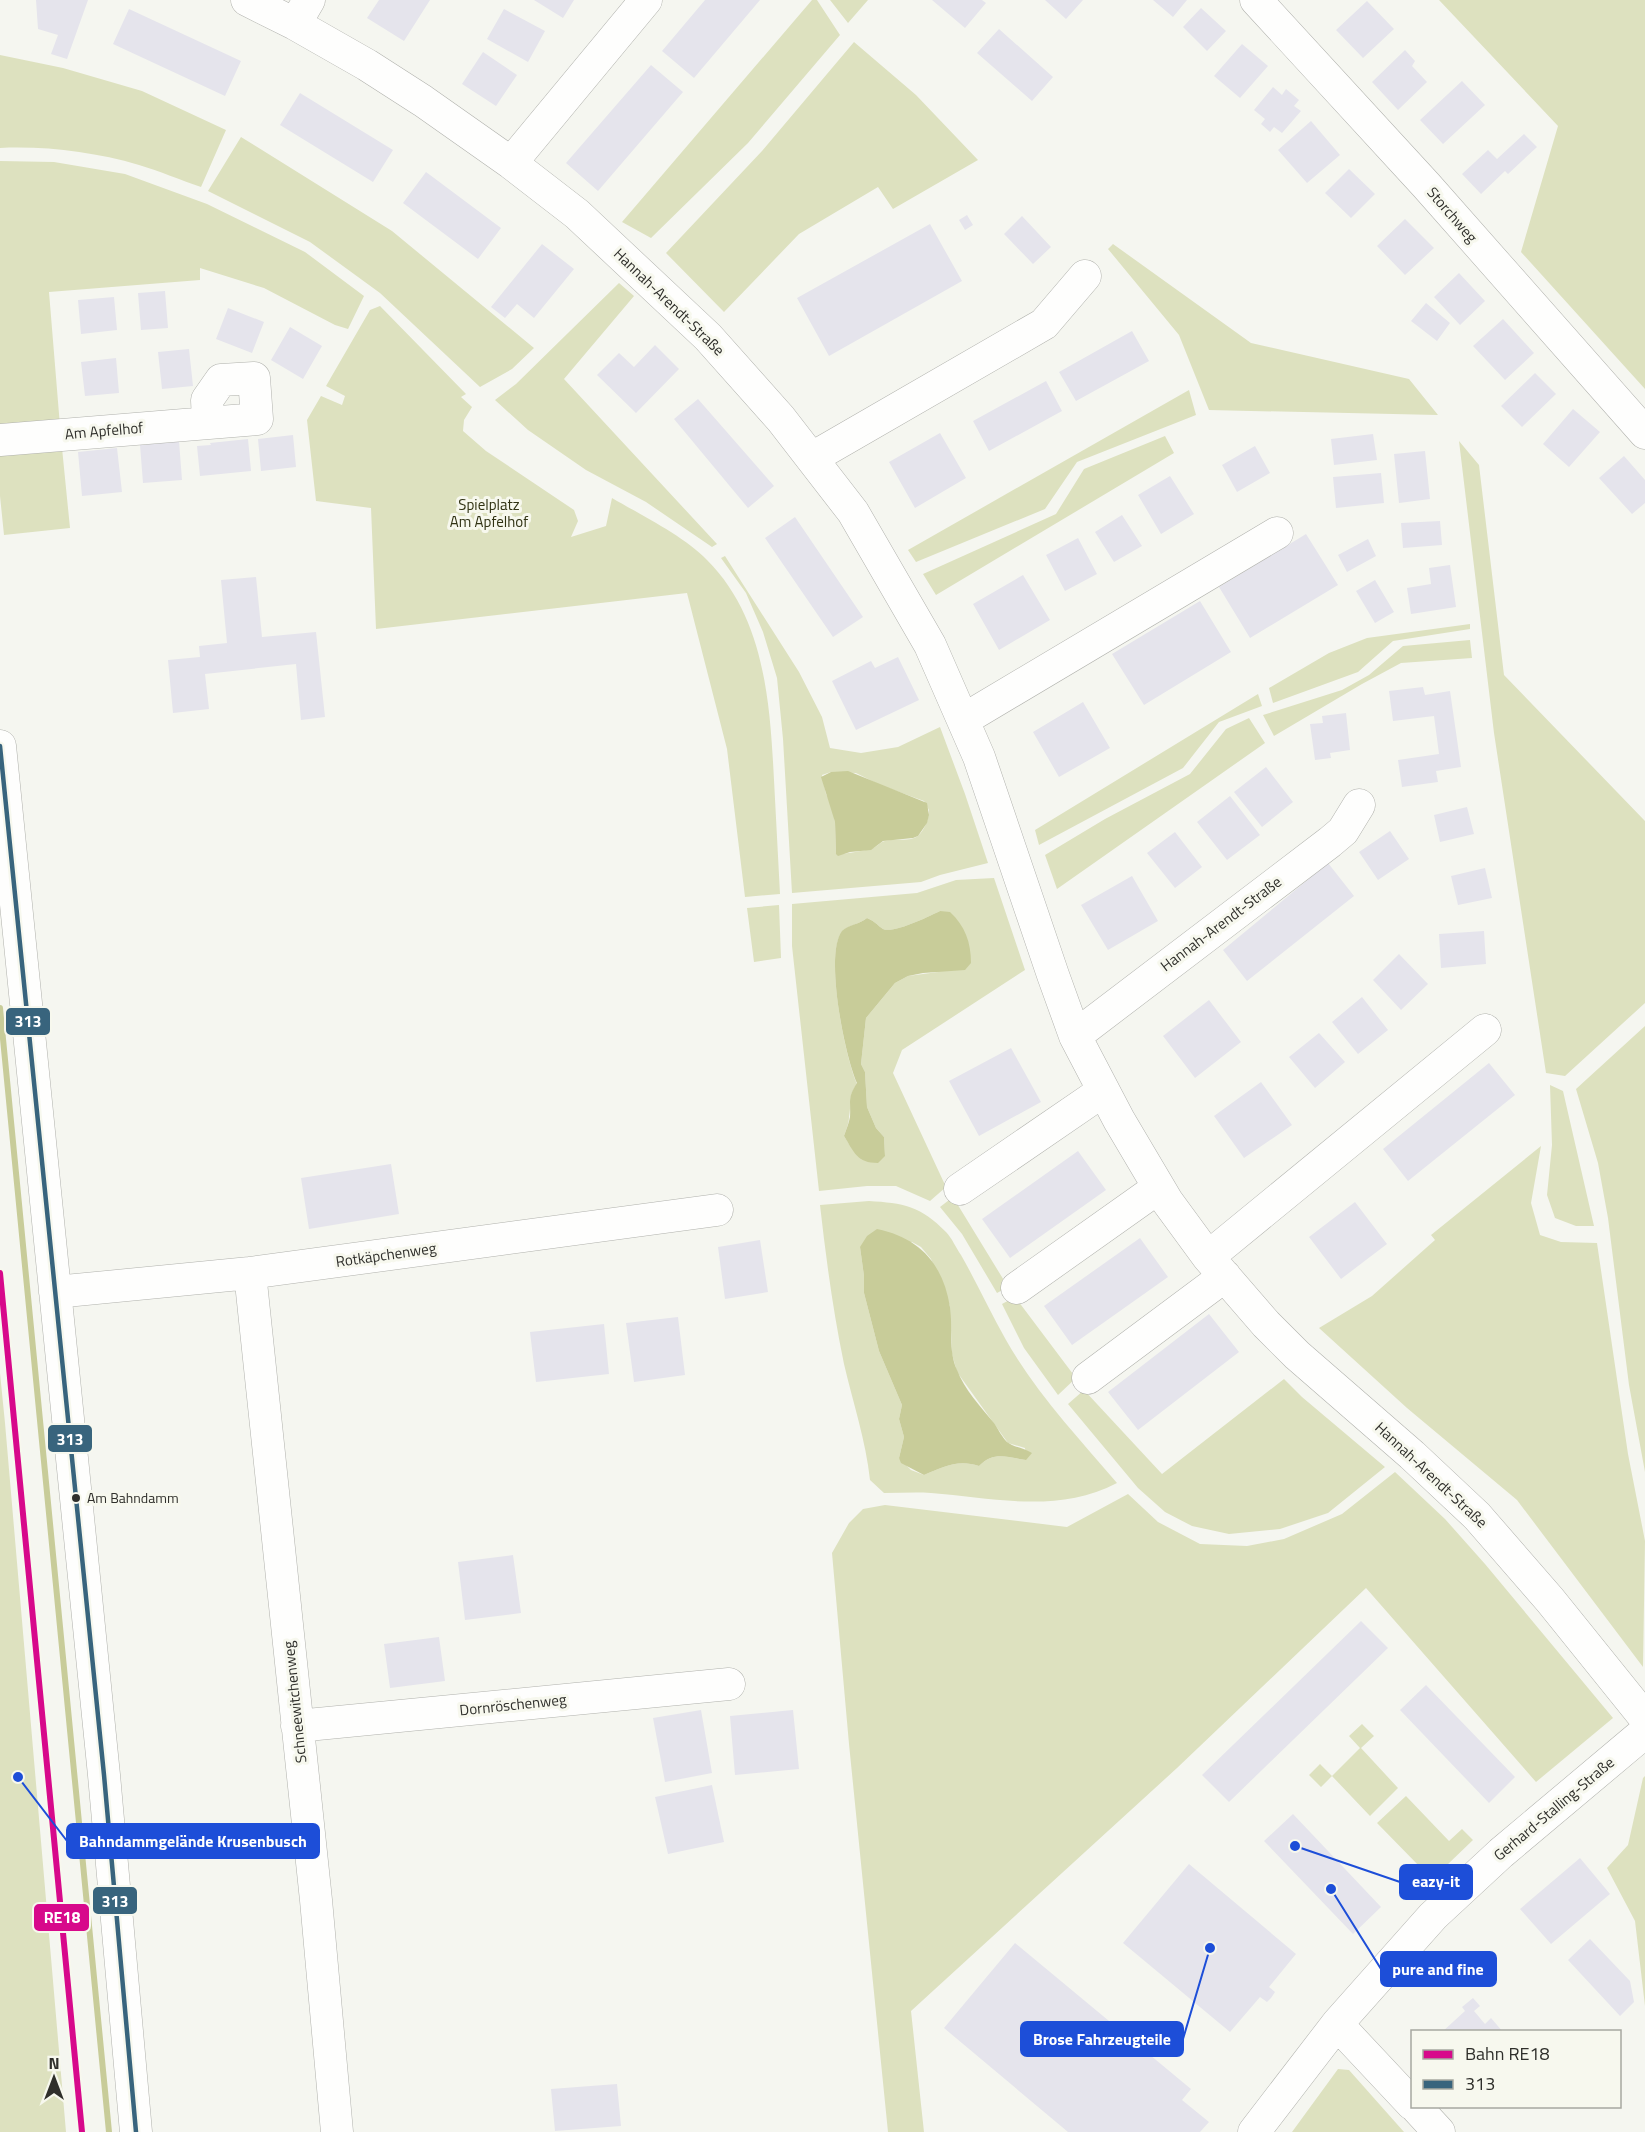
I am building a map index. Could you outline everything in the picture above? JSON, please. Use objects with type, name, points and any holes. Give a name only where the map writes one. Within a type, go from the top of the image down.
[{"type":"street","name":"Hannah-Arendt-Straße","points":[[247,0],[302,12],[376,71],[511,163],[577,214],[708,337],[775,411],[853,512],[930,645],[993,796],[1075,1036],[1158,1188],[1216,1266],[1297,1355],[1412,1455],[1477,1516],[1645,1718]]},
{"type":"street","points":[[511,163],[646,0]]},
{"type":"street","name":"Storchweg","points":[[1256,0],[1426,185],[1645,433]]},
{"type":"street","points":[[812,458],[1044,324],[1085,276]]},
{"type":"street","name":"Am Apfelhof","points":[[0,440],[208,422]]},
{"type":"street","points":[[963,720],[1277,533]]},
{"type":"street","points":[[0,746],[104,1775],[136,2132]]},
{"type":"street","name":"Hannah-Arendt-Straße","points":[[1075,1036],[1330,842],[1343,831],[1359,805]]},
{"type":"street","points":[[1088,1378],[1485,1030]]},
{"type":"street","points":[[960,1189],[1103,1091]]},
{"type":"street","points":[[1017,1288],[1158,1188]]},
{"type":"street","name":"Rotkäpchenweg","points":[[55,1292],[250,1273],[717,1210]]},
{"type":"street","name":"Schneewitchenweg","points":[[250,1273],[316,1900],[337,2132]]},
{"type":"street","name":"Dornröschenweg","points":[[297,1726],[729,1684]]},
{"type":"street","name":"Gerhard-Stalling-Straße","points":[[1254,2132],[1337,2024],[1423,1926],[1517,1840],[1645,1732]]},
{"type":"street","points":[[1337,2024],[1411,2102]]},
{"type":"street","points":[[1417,2108],[1438,2132]]},
{"type":"green space","points":[[812,0],[817,0],[840,35],[748,143],[651,238],[622,222]]},
{"type":"green space","points":[[830,0],[868,0],[848,23]]},
{"type":"green space","points":[[1439,0],[1645,0],[1645,389],[1521,252],[1558,126]]},
{"type":"green space","points":[[854,42],[916,95],[978,160],[893,209],[878,187],[799,234],[724,312],[666,253],[762,151]]},
{"type":"green space","points":[[0,55],[63,68],[142,91],[226,130],[201,187],[122,160],[53,149],[0,148]]},
{"type":"green space","points":[[241,137],[392,231],[534,348],[512,369],[480,387],[380,293],[310,242],[208,191]]},
{"type":"green space","points":[[0,161],[54,162],[125,174],[207,204],[305,252],[364,296],[348,329],[335,325],[264,288],[200,268],[200,280],[49,292],[60,426],[0,432]]},
{"type":"green space","points":[[1113,244],[1251,343],[1409,379],[1438,415],[1209,410],[1179,335],[1108,249]]},
{"type":"green space","points":[[619,283],[634,296],[564,379],[717,544],[712,547],[646,502],[586,470],[528,430],[495,400],[516,384]]},
{"type":"green space","name":"Spielplatz Am Apfelhof","points":[[380,306],[466,394],[461,397],[472,407],[464,420],[463,431],[486,451],[574,510],[578,521],[571,537],[606,526],[612,498],[662,526],[698,551],[726,583],[753,635],[761,663],[770,721],[780,894],[745,897],[727,749],[687,593],[376,629],[371,508],[316,501],[307,420],[321,396],[342,405],[345,396],[326,386],[370,310]]},
{"type":"green space","points":[[1189,390],[1196,415],[1077,462],[1045,509],[916,562],[908,550]]},
{"type":"green space","points":[[1165,436],[1174,453],[936,595],[923,574],[1056,514],[1084,469]]},
{"type":"green space","points":[[1459,441],[1479,465],[1504,675],[1645,821],[1645,1003],[1565,1076],[1546,1073],[1494,733]]},
{"type":"green space","points":[[62,448],[70,528],[4,535],[0,496],[0,454]]},
{"type":"green space","points":[[725,556],[799,672],[822,717],[830,748],[861,753],[898,747],[940,727],[988,863],[921,882],[792,893],[777,678],[763,632],[746,593],[721,558]],"holes":[[[831,772],[856,773],[880,785],[924,801],[929,810],[928,817],[925,827],[918,836],[911,839],[885,841],[866,850],[836,854],[832,805],[826,794],[822,775]]]},
{"type":"green space","points":[[1470,624],[1470,629],[1393,641],[1358,672],[1273,703],[1269,688],[1329,653],[1367,638]]},
{"type":"green space","points":[[1470,640],[1472,658],[1401,663],[1274,736],[1263,715],[1342,690],[1369,675],[1403,646]]},
{"type":"green space","points":[[1258,694],[1262,706],[1219,722],[1183,768],[1039,845],[1035,830]]},
{"type":"green space","points":[[1249,718],[1265,743],[1057,889],[1045,855],[1105,819],[1190,774],[1226,729]]},
{"type":"green space","points":[[994,878],[1025,970],[902,1050],[893,1073],[946,1187],[930,1201],[896,1186],[867,1186],[819,1191],[792,946],[792,904],[917,893],[956,880]],"holes":[[[940,911],[938,972],[908,976],[895,983],[866,1018],[861,1064],[865,1072],[867,1107],[876,1128],[884,1137],[885,1156],[849,1144],[844,1136],[849,1122],[851,1097],[857,1084],[847,1052],[838,1006],[835,961],[837,944],[842,932],[867,918],[888,930],[912,924]]]},
{"type":"green space","points":[[779,905],[781,958],[754,962],[747,908]]},
{"type":"green space","points":[[1645,1026],[1645,1472],[1629,1385],[1608,1218],[1598,1163],[1576,1089]]},
{"type":"green space","points":[[1550,1085],[1563,1091],[1594,1226],[1576,1226],[1555,1218],[1547,1195],[1552,1145]]},
{"type":"green space","points":[[1541,1146],[1531,1203],[1540,1235],[1561,1242],[1597,1243],[1628,1454],[1645,1541],[1643,1667],[1517,1500],[1407,1408],[1319,1328],[1372,1296],[1435,1240],[1431,1235]]},
{"type":"green space","points":[[953,1197],[1008,1287],[997,1293],[962,1234],[940,1207]]},
{"type":"green space","points":[[869,1201],[892,1203],[920,1211],[937,1223],[952,1240],[1006,1340],[1031,1378],[1058,1414],[1117,1483],[1094,1493],[1072,1498],[1026,1501],[931,1493],[884,1493],[870,1480],[840,1344],[820,1205]],"holes":[[[912,1242],[921,1247],[931,1259],[950,1306],[952,1354],[957,1372],[1008,1443],[1025,1448],[1026,1460],[995,1457],[979,1466],[957,1464],[924,1475],[911,1470],[899,1458],[904,1437],[899,1419],[902,1405],[879,1351],[864,1293],[860,1247]]]},
{"type":"green space","points":[[1015,1297],[1076,1378],[1058,1395],[1024,1348],[1002,1304]]},
{"type":"green space","points":[[0,1373],[5,1423],[66,2132],[0,2132]]},
{"type":"green space","points":[[1284,1379],[1385,1467],[1328,1513],[1280,1529],[1229,1534],[1192,1526],[1165,1512],[1138,1488],[1068,1404],[1084,1390],[1162,1474]]},
{"type":"green space","points":[[1395,1472],[1445,1519],[1485,1564],[1613,1718],[1536,1782],[1366,1588],[1177,1768],[911,2011],[924,2132],[888,2132],[832,1553],[849,1523],[863,1509],[885,1505],[1067,1527],[1128,1494],[1158,1522],[1200,1544],[1247,1546],[1284,1539],[1342,1514]]},
{"type":"green space","points":[[1362,1724],[1374,1736],[1361,1748],[1398,1788],[1370,1816],[1332,1776],[1360,1748],[1349,1736]]},
{"type":"green space","points":[[1320,1764],[1332,1776],[1321,1787],[1309,1775]]},
{"type":"green space","points":[[1645,1776],[1645,2006],[1635,1921],[1607,1868],[1628,1845]]},
{"type":"green space","points":[[1406,1796],[1449,1841],[1462,1829],[1473,1840],[1421,1890],[1410,1879],[1421,1868],[1377,1823]]},
{"type":"green space","points":[[1338,2069],[1349,2070],[1404,2132],[1292,2132]]},
{"type":"shaded area","points":[[848,771],[927,803],[929,815],[927,823],[918,836],[883,841],[871,850],[838,856],[836,854],[835,822],[821,777],[831,772]]},
{"type":"shaded area","points":[[940,911],[950,912],[963,929],[970,948],[971,963],[965,970],[908,976],[895,983],[866,1018],[861,1064],[865,1072],[867,1107],[876,1128],[884,1137],[885,1156],[878,1163],[865,1161],[857,1156],[844,1136],[850,1117],[851,1096],[857,1083],[847,1052],[838,1006],[835,961],[837,943],[842,931],[867,918],[888,930],[912,924]]},
{"type":"shaded area","points":[[877,1229],[892,1233],[917,1246],[935,1266],[947,1292],[954,1362],[960,1377],[1007,1442],[1032,1453],[1026,1460],[995,1457],[979,1466],[957,1464],[924,1475],[901,1463],[899,1458],[904,1437],[899,1419],[902,1405],[879,1351],[864,1293],[860,1247],[867,1236]]},
{"type":"building","points":[[36,0],[88,0],[67,59],[51,54],[58,35],[38,29]]},
{"type":"building","points":[[379,0],[430,0],[404,41],[367,18]]},
{"type":"building","points":[[534,0],[574,0],[563,18]]},
{"type":"building","points":[[705,0],[760,0],[694,78],[662,51]]},
{"type":"building","points":[[932,0],[982,0],[986,3],[965,28]]},
{"type":"building","points":[[1045,0],[1083,0],[1066,19]]},
{"type":"building","points":[[1153,0],[1187,0],[1173,17]]},
{"type":"building","points":[[1367,1],[1394,29],[1363,58],[1336,30]]},
{"type":"building","points":[[1201,8],[1226,31],[1207,51],[1183,27]]},
{"type":"building","points":[[129,9],[241,61],[225,96],[113,44]]},
{"type":"building","points":[[504,9],[545,31],[528,62],[487,39]]},
{"type":"building","points":[[999,29],[1053,77],[1032,101],[977,53]]},
{"type":"building","points":[[1242,44],[1268,66],[1240,98],[1214,76]]},
{"type":"building","points":[[1405,50],[1415,61],[1412,66],[1427,82],[1398,110],[1372,82]]},
{"type":"building","points":[[483,52],[517,75],[496,106],[462,84]]},
{"type":"building","points":[[651,65],[683,92],[598,191],[566,163]]},
{"type":"building","points":[[1462,81],[1485,105],[1443,144],[1420,120]]},
{"type":"building","points":[[1273,87],[1282,95],[1286,89],[1299,100],[1294,106],[1301,111],[1282,133],[1274,127],[1270,132],[1261,124],[1265,119],[1254,110]]},
{"type":"building","points":[[300,93],[393,150],[373,182],[280,125]]},
{"type":"building","points":[[1311,121],[1340,155],[1307,183],[1278,150]]},
{"type":"building","points":[[1524,134],[1537,147],[1508,174],[1505,171],[1481,194],[1462,174],[1488,150],[1497,159]]},
{"type":"building","points":[[1349,169],[1375,194],[1351,218],[1325,193]]},
{"type":"building","points":[[426,172],[501,228],[478,259],[403,203]]},
{"type":"building","points":[[967,215],[973,225],[965,230],[959,220]]},
{"type":"building","points":[[1022,216],[1051,247],[1033,264],[1004,234]]},
{"type":"building","points":[[1405,219],[1434,248],[1405,275],[1377,246]]},
{"type":"building","points":[[930,224],[962,281],[829,356],[797,298]]},
{"type":"building","points":[[542,244],[574,269],[534,318],[517,304],[505,318],[491,307]]},
{"type":"building","points":[[1459,273],[1485,301],[1460,325],[1434,297]]},
{"type":"building","points":[[165,291],[168,328],[141,330],[138,293]]},
{"type":"building","points":[[114,297],[117,330],[81,334],[78,300]]},
{"type":"building","points":[[1426,303],[1450,323],[1437,341],[1411,321]]},
{"type":"building","points":[[228,308],[264,322],[252,353],[216,339]]},
{"type":"building","points":[[1503,319],[1534,353],[1505,380],[1473,346]]},
{"type":"building","points":[[290,327],[322,346],[303,379],[271,360]]},
{"type":"building","points":[[1132,331],[1149,361],[1076,401],[1059,372]]},
{"type":"building","points":[[655,345],[679,369],[636,413],[597,375],[619,353],[634,367]]},
{"type":"building","points":[[189,349],[193,386],[162,389],[158,352]]},
{"type":"building","points":[[116,358],[119,393],[85,396],[81,362]]},
{"type":"building","points":[[1535,373],[1556,394],[1522,427],[1501,406]]},
{"type":"building","points":[[1046,381],[1062,411],[989,451],[973,421]]},
{"type":"building","points":[[698,399],[774,486],[748,508],[674,419]]},
{"type":"building","points":[[1573,409],[1600,432],[1569,467],[1543,444]]},
{"type":"building","points":[[940,433],[966,478],[915,508],[889,462]]},
{"type":"building","points":[[1373,434],[1377,460],[1334,465],[1331,439]]},
{"type":"building","points":[[293,435],[296,467],[261,471],[258,439]]},
{"type":"building","points":[[248,439],[251,471],[200,476],[197,446]]},
{"type":"building","points":[[179,441],[182,480],[143,483],[140,445]]},
{"type":"building","points":[[1255,446],[1270,473],[1237,492],[1222,465]]},
{"type":"building","points":[[117,448],[122,492],[82,496],[78,452]]},
{"type":"building","points":[[1425,451],[1430,499],[1399,503],[1394,454]]},
{"type":"building","points":[[1624,456],[1645,480],[1645,503],[1632,514],[1599,478]]},
{"type":"building","points":[[1381,473],[1384,503],[1336,508],[1333,477]]},
{"type":"building","points":[[1170,476],[1194,514],[1161,534],[1138,495]]},
{"type":"building","points":[[1122,515],[1142,546],[1114,562],[1095,532]]},
{"type":"building","points":[[795,517],[863,617],[833,637],[765,538]]},
{"type":"building","points":[[1440,521],[1442,545],[1403,548],[1401,523]]},
{"type":"building","points":[[1306,534],[1338,585],[1250,638],[1219,587]]},
{"type":"building","points":[[1078,538],[1097,574],[1065,591],[1046,555]]},
{"type":"building","points":[[1368,539],[1376,556],[1347,572],[1338,555]]},
{"type":"building","points":[[1450,565],[1456,607],[1411,614],[1407,588],[1431,584],[1429,568]]},
{"type":"building","points":[[1023,575],[1050,620],[999,650],[973,604]]},
{"type":"building","points":[[256,577],[262,637],[316,632],[325,717],[301,720],[296,664],[205,674],[209,709],[173,713],[168,660],[200,657],[199,646],[227,643],[221,580]]},
{"type":"building","points":[[1375,580],[1394,612],[1375,623],[1356,591]]},
{"type":"building","points":[[1200,601],[1231,652],[1144,705],[1112,654]]},
{"type":"building","points":[[898,657],[919,700],[856,730],[832,681],[871,661],[875,668]]},
{"type":"building","points":[[1423,687],[1425,695],[1450,691],[1461,767],[1436,771],[1438,782],[1402,787],[1398,760],[1439,754],[1434,716],[1393,721],[1389,691]]},
{"type":"building","points":[[1083,702],[1110,748],[1059,777],[1033,732]]},
{"type":"building","points":[[1346,713],[1350,750],[1330,753],[1331,758],[1315,760],[1310,724],[1323,723],[1322,716]]},
{"type":"building","points":[[1266,767],[1293,802],[1262,827],[1234,792]]},
{"type":"building","points":[[1230,796],[1260,835],[1227,860],[1197,822]]},
{"type":"building","points":[[1467,807],[1474,834],[1440,842],[1434,815]]},
{"type":"building","points":[[1390,831],[1409,859],[1378,880],[1359,852]]},
{"type":"building","points":[[1175,832],[1202,867],[1175,888],[1147,853]]},
{"type":"building","points":[[1328,863],[1354,896],[1247,981],[1223,950]]},
{"type":"building","points":[[1485,868],[1492,898],[1458,905],[1451,876]]},
{"type":"building","points":[[1132,876],[1158,921],[1108,950],[1081,905]]},
{"type":"building","points":[[1484,931],[1486,964],[1441,968],[1439,934]]},
{"type":"building","points":[[1399,954],[1428,984],[1401,1010],[1373,980]]},
{"type":"building","points":[[1362,997],[1388,1030],[1358,1054],[1332,1022]]},
{"type":"building","points":[[1209,1000],[1241,1042],[1195,1078],[1163,1036]]},
{"type":"building","points":[[1319,1033],[1345,1062],[1315,1088],[1289,1057]]},
{"type":"building","points":[[1011,1048],[1041,1102],[979,1136],[949,1081]]},
{"type":"building","points":[[1489,1063],[1515,1095],[1408,1181],[1383,1149]]},
{"type":"building","points":[[1261,1082],[1292,1125],[1244,1158],[1214,1116]]},
{"type":"building","points":[[1078,1151],[1106,1190],[1010,1258],[982,1219]]},
{"type":"building","points":[[391,1164],[399,1214],[309,1229],[301,1178]]},
{"type":"building","points":[[1355,1202],[1387,1244],[1341,1279],[1309,1237]]},
{"type":"building","points":[[1140,1238],[1168,1277],[1072,1345],[1044,1306]]},
{"type":"building","points":[[760,1240],[768,1292],[725,1299],[718,1247]]},
{"type":"building","points":[[1209,1314],[1239,1352],[1138,1430],[1108,1392]]},
{"type":"building","points":[[678,1317],[685,1375],[634,1382],[626,1323]]},
{"type":"building","points":[[604,1324],[609,1374],[536,1382],[530,1332]]},
{"type":"building","points":[[513,1555],[521,1613],[465,1620],[458,1562]]},
{"type":"building","points":[[1361,1621],[1388,1648],[1229,1802],[1202,1775]]},
{"type":"building","points":[[439,1637],[445,1681],[390,1688],[384,1644]]},
{"type":"building","points":[[1426,1685],[1515,1777],[1489,1803],[1400,1710]]},
{"type":"building","points":[[701,1710],[712,1773],[665,1782],[653,1718]]},
{"type":"building","points":[[793,1710],[799,1769],[735,1775],[730,1716]]},
{"type":"building","points":[[712,1785],[724,1842],[668,1854],[655,1797]]},
{"type":"building","points":[[1293,1814],[1381,1907],[1353,1934],[1264,1841]]},
{"type":"building","points":[[1580,1858],[1610,1894],[1551,1944],[1520,1909]]},
{"type":"building","points":[[1189,1864],[1296,1954],[1269,1987],[1275,1992],[1271,1998],[1267,2002],[1260,1997],[1230,2032],[1123,1943]]},
{"type":"building","points":[[1590,1939],[1630,1981],[1634,2002],[1620,2016],[1568,1960]]},
{"type":"building","points":[[1015,1943],[1191,2089],[1182,2100],[1209,2122],[1200,2132],[1068,2132],[944,2028]]},
{"type":"building","points":[[1473,1998],[1480,2006],[1474,2011],[1485,2024],[1491,2018],[1501,2030],[1444,2030],[1465,2011],[1462,2007]]},
{"type":"building","points":[[617,2084],[621,2126],[555,2131],[551,2089]]},
{"type":"waterway","points":[[0,1008],[109,2132]]},
{"type":"rail line","name":"RE18","points":[[0,1273],[82,2132]]},
{"type":"transit line","name":"313","points":[[0,746],[104,1775],[136,2132]]},
{"type":"place","name":"Am Bahndamm","points":[[76,1498]]},
{"type":"place","name":"Bahndammgelände Krusenbusch","points":[[18,1777]]},
{"type":"place","name":"eazy-it","points":[[1295,1846]]},
{"type":"place","name":"pure and fine","points":[[1331,1889]]},
{"type":"place","name":"Brose Fahrzeugteile","points":[[1210,1948]]}]
